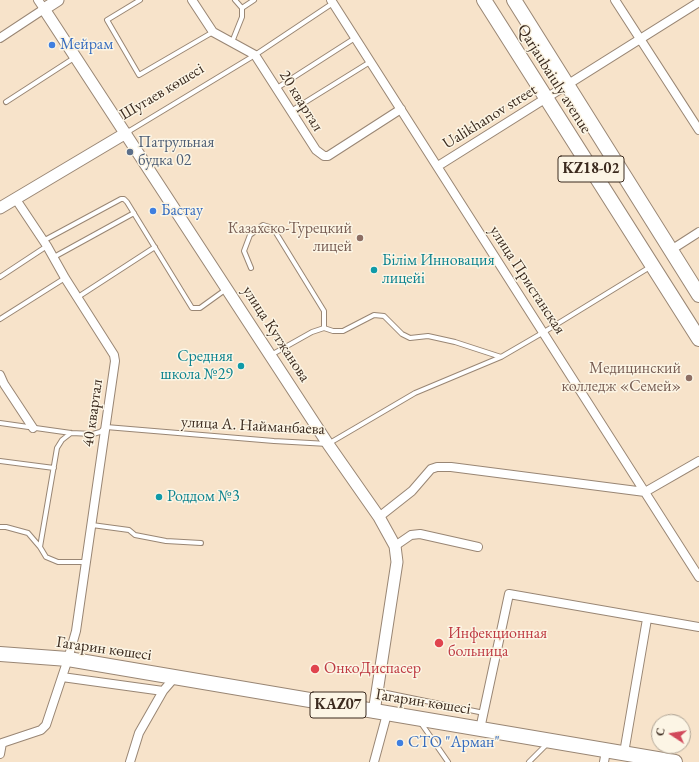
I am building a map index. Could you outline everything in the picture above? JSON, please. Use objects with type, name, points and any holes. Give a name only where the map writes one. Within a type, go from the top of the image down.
[{"type":"highway","name":"Qarjaubaiuly avenue","points":[[484,0],[699,339]]},
{"type":"highway","name":"Qarjaubaiuly avenue","points":[[514,0],[699,295]]},
{"type":"highway","name":"Гагарин көшесі","points":[[0,654],[68,659],[175,676],[381,713],[551,740],[605,756],[624,753],[675,762]]},
{"type":"street","points":[[0,38],[41,4],[58,0]]},
{"type":"street","name":"20 квартал","points":[[192,0],[213,32],[255,55],[316,150],[324,156],[328,156],[401,109]]},
{"type":"street","points":[[615,0],[699,130]]},
{"type":"street","name":"улица Пристанская","points":[[334,1],[371,62],[699,577]]},
{"type":"street","name":"Ualikhanov street","points":[[438,166],[547,99],[699,2]]},
{"type":"street","name":"улица Кутжанова","points":[[41,4],[328,444],[379,517],[395,546],[397,562],[377,691],[381,713]]},
{"type":"street","name":"Шугаев көшесі","points":[[0,208],[126,133]]},
{"type":"street","name":"40 квартал","points":[[1,744],[41,730],[46,725],[68,659],[76,631],[115,361],[114,355],[65,278],[54,257],[15,198]]},
{"type":"street","points":[[671,250],[699,232]]},
{"type":"street","points":[[0,375],[2,385],[32,428]]},
{"type":"street","points":[[379,517],[412,491],[431,469],[444,466],[645,492],[699,461]]},
{"type":"street","points":[[395,546],[411,535],[420,534],[478,547]]},
{"type":"street","points":[[480,729],[509,594],[699,627]]},
{"type":"street","points":[[624,753],[647,619]]},
{"type":"street","points":[[130,762],[139,733],[163,691],[175,676]]},
{"type":"street","points":[[62,677],[163,691]]},
{"type":"street","points":[[374,762],[381,713]]},
{"type":"street","points":[[0,754],[1,744]]},
{"type":"lane","points":[[140,0],[107,20],[139,75],[213,32]]},
{"type":"lane","points":[[232,42],[242,17],[242,8],[235,0]]},
{"type":"lane","points":[[242,8],[254,0]]},
{"type":"lane","name":"Шугаев көшесі","points":[[126,133],[255,55],[334,1]]},
{"type":"lane","points":[[276,89],[356,38]]},
{"type":"lane","points":[[6,102],[75,57]]},
{"type":"lane","points":[[291,111],[371,62]]},
{"type":"lane","points":[[0,277],[45,243],[121,199],[124,199],[192,308],[200,308],[227,288]]},
{"type":"lane","points":[[54,257],[134,213]]},
{"type":"lane","points":[[251,268],[244,251],[250,235],[263,225],[273,228],[324,311],[324,328]]},
{"type":"lane","points":[[78,297],[155,247]]},
{"type":"lane","name":"улица А. Найманбаева","points":[[0,423],[71,433],[92,434],[100,432],[106,427],[328,444],[415,393],[502,357],[652,265]]},
{"type":"lane","points":[[0,319],[65,278]]},
{"type":"lane","points":[[271,355],[312,332],[324,328],[333,331],[343,331],[374,316],[384,316],[402,334],[410,338],[428,336],[455,342],[502,357]]},
{"type":"lane","points":[[40,547],[58,448],[62,440],[71,433]]},
{"type":"lane","points":[[0,461],[54,468]]},
{"type":"lane","points":[[91,525],[129,530],[135,535],[166,541],[201,543]]},
{"type":"lane","points":[[0,527],[6,527],[28,533],[46,557],[58,562],[86,562]]},
{"type":"lane","points":[[377,691],[484,713]]},
{"type":"lane","points":[[418,719],[448,762]]},
{"type":"lane","points":[[529,762],[551,740]]},
{"type":"place","name":"Мейрам","points":[[52,45]]},
{"type":"place","name":"Патрульная будка 02","points":[[130,152]]},
{"type":"place","name":"Бастау","points":[[153,211]]},
{"type":"place","name":"Казахско-Турецкий лицей","points":[[360,238]]},
{"type":"place","name":"Білім Инновация лицейі","points":[[374,270]]},
{"type":"place","name":"Средняя школа №29","points":[[241,366]]},
{"type":"place","name":"Медицинский колледж «Семей»","points":[[689,378]]},
{"type":"place","name":"Роддом №3","points":[[159,497]]},
{"type":"place","name":"Инфекционная больница","points":[[439,643]]},
{"type":"place","name":"ОнкоДиспасер","points":[[315,669]]},
{"type":"place","name":"СТО \"Арман\"","points":[[400,743]]}]
